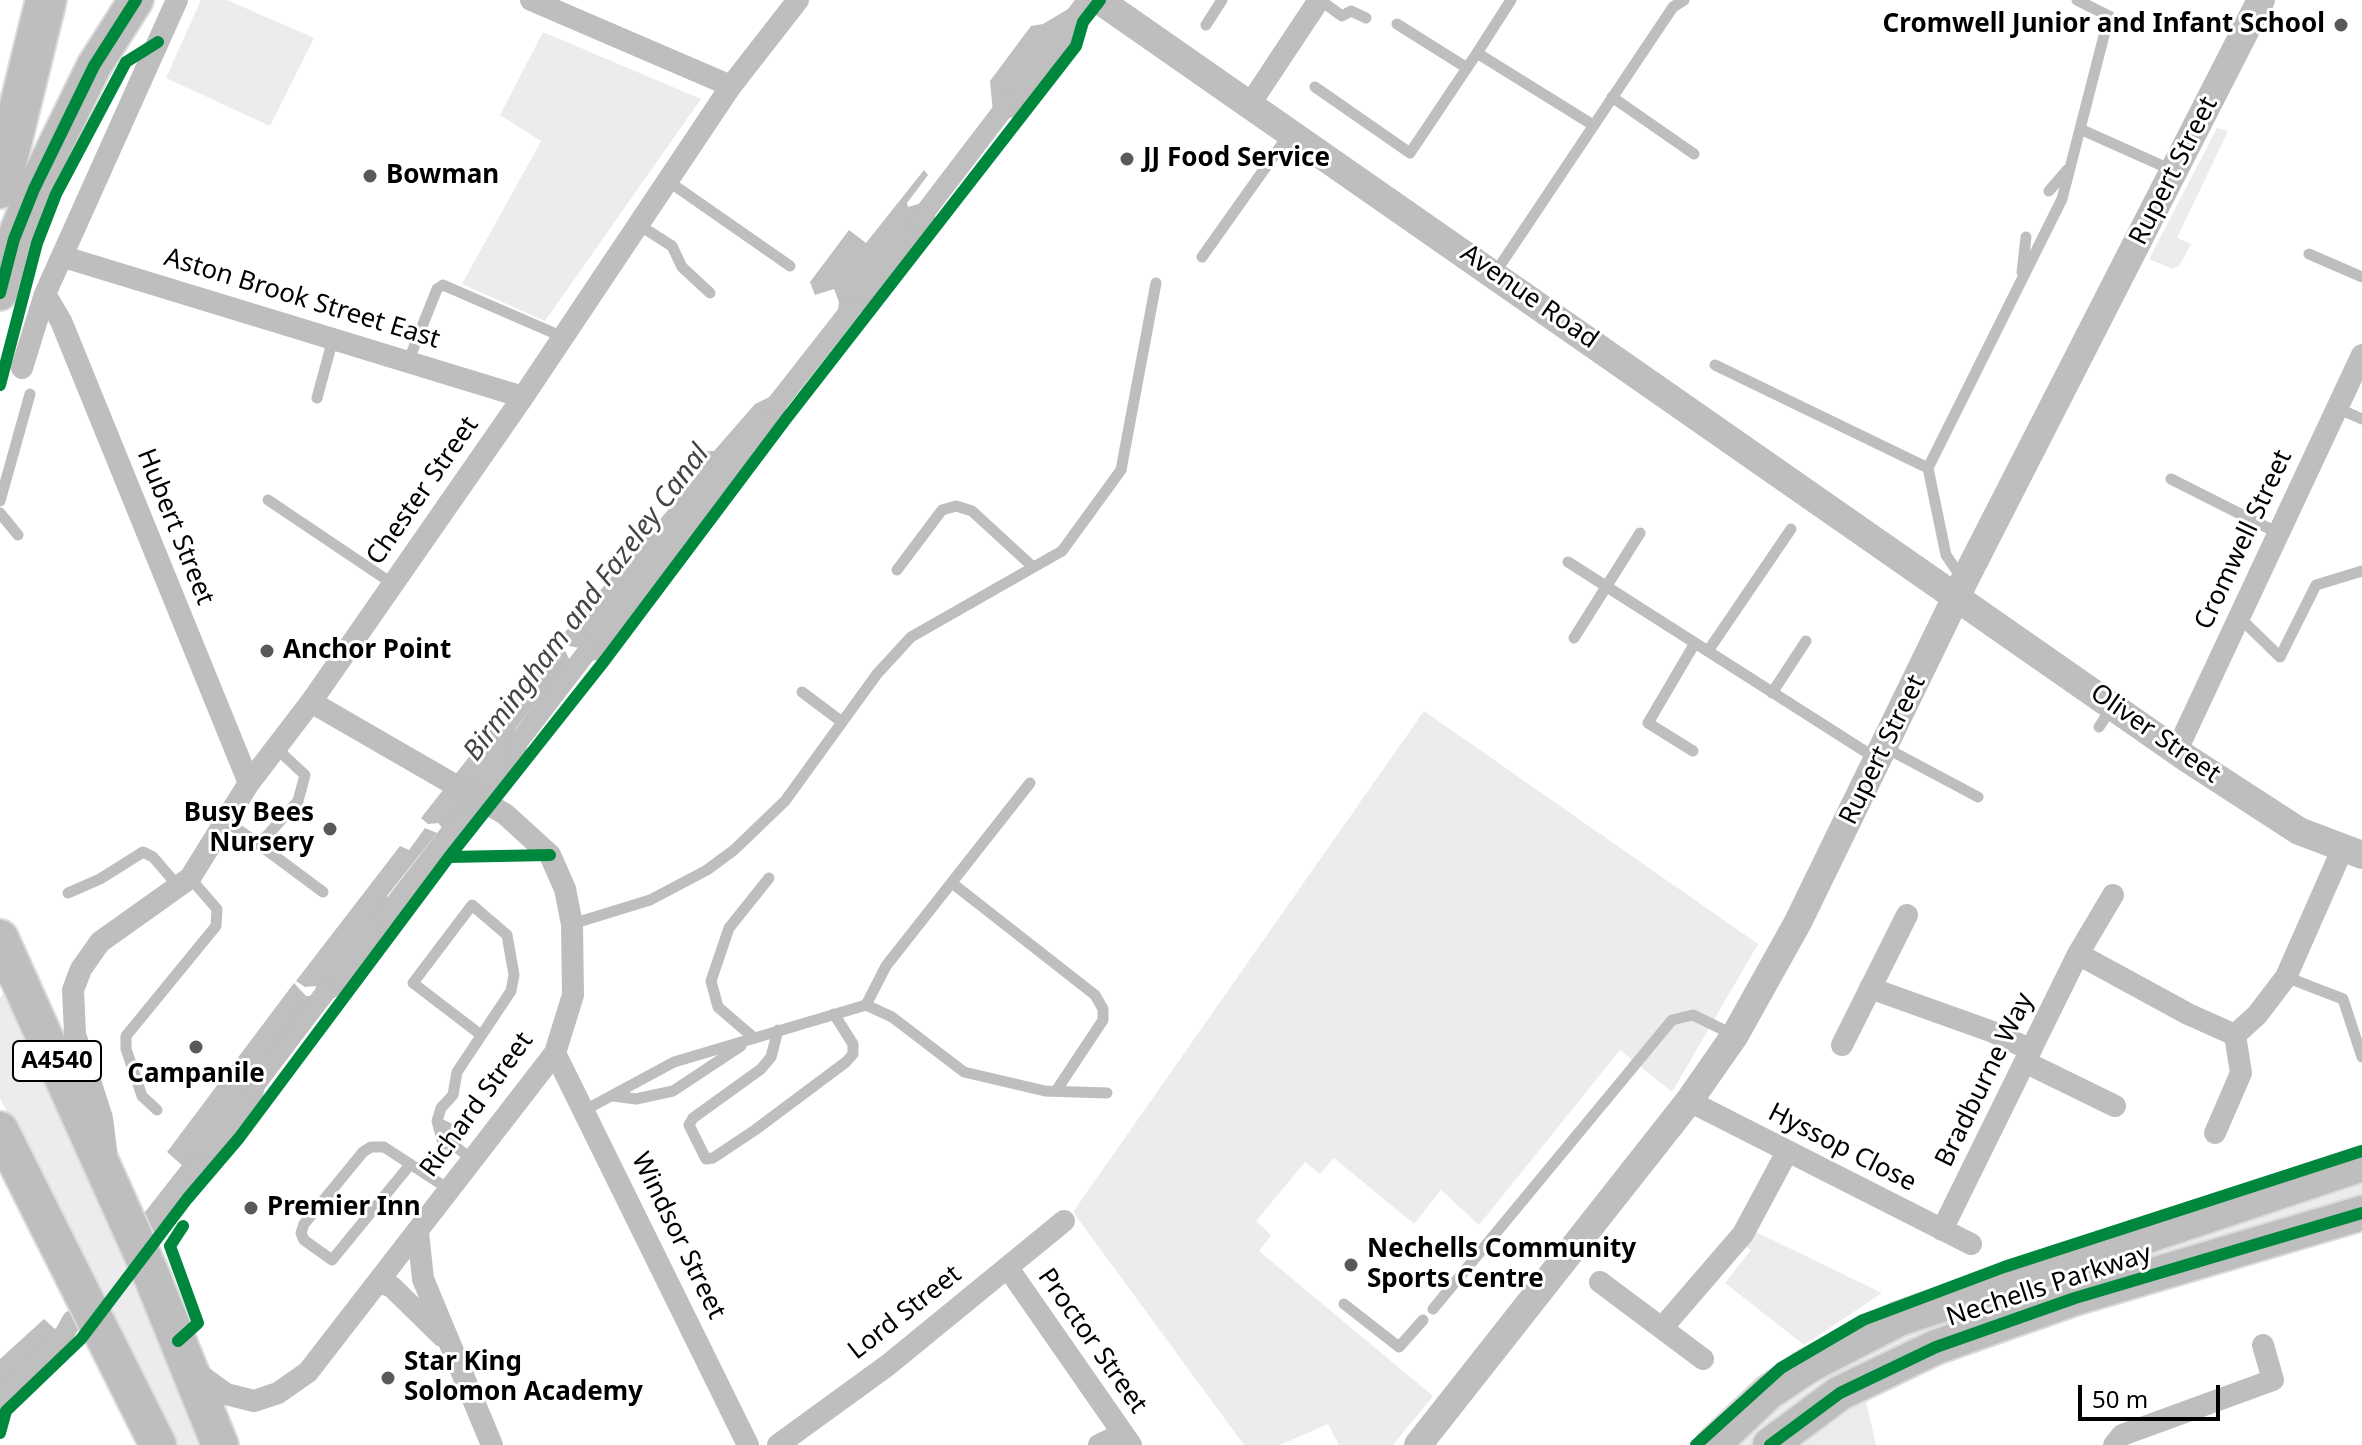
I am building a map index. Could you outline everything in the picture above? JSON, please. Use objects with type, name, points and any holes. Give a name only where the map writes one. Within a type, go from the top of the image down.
[{"type":"highway","points":[[0,77],[19,0]]},
{"type":"highway","points":[[0,188],[46,0]]},
{"type":"highway","name":"A4540","points":[[0,938],[111,1186],[220,1445]]},
{"type":"highway","points":[[0,1130],[158,1445]]},
{"type":"main road","points":[[0,293],[14,239],[34,189],[94,66],[136,0]]},
{"type":"main road","name":"Nechells Parkway","points":[[1713,1445],[1769,1392],[1808,1366],[1899,1319],[2362,1164]]},
{"type":"main road","name":"Nechells Parkway","points":[[1770,1445],[1840,1393],[1936,1347],[2075,1298],[2362,1213]]},
{"type":"street","points":[[22,368],[45,294],[177,0]]},
{"type":"street","points":[[531,0],[731,86]]},
{"type":"street","name":"Chester Street","points":[[111,1186],[102,1118],[75,1034],[73,990],[81,969],[100,942],[184,882],[249,783],[311,702],[523,397],[731,86],[798,0]]},
{"type":"street","points":[[1250,104],[1319,0]]},
{"type":"street","name":"Rupert Street","points":[[1418,1445],[1689,1101],[1735,1035],[1798,922],[1961,589],[2261,0]]},
{"type":"street","name":"Avenue Road","points":[[1102,2],[1961,589]]},
{"type":"street","name":"Aston Brook Street East","points":[[64,257],[523,397]]},
{"type":"street","name":"Hubert Street","points":[[45,294],[61,321],[122,490],[249,783]]},
{"type":"street","name":"Cromwell Street","points":[[2177,750],[2362,355]]},
{"type":"street","name":"Oliver Street","points":[[1961,589],[2106,716],[2177,750],[2299,831],[2352,853]]},
{"type":"street","name":"Richard Street","points":[[189,1367],[226,1394],[254,1401],[278,1393],[308,1372],[450,1190],[464,1153],[555,1053],[573,995],[572,924],[565,889],[550,855],[505,814],[311,702]]},
{"type":"street","points":[[2235,1035],[2257,1015],[2286,977],[2352,853]]},
{"type":"street","name":"Bradburne Way","points":[[1942,1230],[2078,954],[2113,895]]},
{"type":"street","points":[[1842,1045],[1907,915]]},
{"type":"street","points":[[2078,954],[2188,1014],[2235,1035]]},
{"type":"street","points":[[1870,988],[1993,1032],[2115,1106]]},
{"type":"street","points":[[2215,1133],[2241,1073],[2235,1035]]},
{"type":"street","name":"Windsor Street","points":[[555,1053],[748,1445]]},
{"type":"street","name":"Hyssop Close","points":[[1689,1101],[1971,1244]]},
{"type":"street","points":[[1662,1328],[1743,1234],[1787,1152]]},
{"type":"street","name":"Lord Street","points":[[778,1445],[888,1365],[1064,1221]]},
{"type":"street","points":[[418,1232],[420,1269],[492,1445]]},
{"type":"street","name":"Proctor Street","points":[[1008,1268],[1126,1440]]},
{"type":"street","points":[[382,1279],[420,1269]]},
{"type":"street","points":[[382,1279],[448,1342]]},
{"type":"street","points":[[1600,1282],[1703,1359]]},
{"type":"street","points":[[2114,1445],[2122,1435],[2274,1388],[2263,1345]]},
{"type":"street","points":[[1099,1445],[1126,1440]]},
{"type":"lane","points":[[1206,25],[1222,0]]},
{"type":"lane","points":[[1319,0],[1342,16],[1351,11],[1366,18]]},
{"type":"lane","points":[[1315,87],[1410,153],[1511,0]]},
{"type":"lane","points":[[1495,273],[1673,7],[1684,0]]},
{"type":"lane","points":[[1961,589],[1946,555],[1928,468],[2062,199],[2109,16],[2077,0]]},
{"type":"lane","points":[[1397,24],[1467,68]]},
{"type":"lane","points":[[1477,53],[1593,125]]},
{"type":"lane","points":[[1612,97],[1694,154]]},
{"type":"lane","points":[[2080,129],[2174,171]]},
{"type":"lane","points":[[1202,257],[1291,132]]},
{"type":"lane","points":[[2049,191],[2070,167]]},
{"type":"lane","points":[[668,181],[790,266]]},
{"type":"lane","points":[[639,225],[672,246],[682,267],[710,293]]},
{"type":"lane","points":[[2021,281],[2026,237]]},
{"type":"lane","points":[[2309,254],[2362,277]]},
{"type":"lane","points":[[572,924],[650,900],[725,857],[785,801],[877,674],[911,637],[1062,551],[1121,470],[1156,283]]},
{"type":"lane","points":[[408,362],[437,289],[443,285],[563,337]]},
{"type":"lane","points":[[317,398],[333,339]]},
{"type":"lane","points":[[1715,365],[1928,468]]},
{"type":"lane","points":[[0,501],[30,394]]},
{"type":"lane","points":[[2337,408],[2362,419]]},
{"type":"lane","points":[[2171,479],[2278,533]]},
{"type":"lane","points":[[268,500],[393,584]]},
{"type":"lane","points":[[897,570],[942,510],[956,506],[972,511],[1033,567]]},
{"type":"lane","points":[[0,513],[18,535]]},
{"type":"lane","points":[[1708,651],[1791,529]]},
{"type":"lane","points":[[1574,638],[1640,533]]},
{"type":"lane","points":[[1568,562],[1772,693],[1880,754],[1978,797]]},
{"type":"lane","points":[[2239,617],[2280,657],[2316,585],[2362,571]]},
{"type":"lane","points":[[1772,693],[1806,641]]},
{"type":"lane","points":[[1693,751],[1648,723],[1695,643]]},
{"type":"lane","points":[[802,692],[842,722]]},
{"type":"lane","points":[[253,840],[265,838],[277,827],[303,788],[305,775],[276,748]]},
{"type":"lane","points":[[866,1005],[886,966],[1030,783]]},
{"type":"lane","points":[[226,821],[323,892]]},
{"type":"lane","points":[[68,893],[100,879],[143,852],[217,909],[216,926],[126,1036],[126,1049],[142,1096],[157,1110]]},
{"type":"lane","points":[[754,1038],[718,1007],[711,981],[729,928],[769,878]]},
{"type":"lane","points":[[952,883],[1095,995],[1103,1009],[1103,1020],[1056,1091]]},
{"type":"lane","points":[[464,1153],[454,1131],[438,1123],[441,1108],[453,1095],[457,1072],[511,991],[514,975],[507,935],[472,905],[413,983],[481,1035]]},
{"type":"lane","points":[[2286,977],[2343,999],[2362,1057]]},
{"type":"lane","points":[[585,1110],[674,1062],[866,1005],[892,1017],[964,1072],[1056,1091],[1107,1093]]},
{"type":"lane","points":[[778,1030],[771,1057],[761,1069],[693,1118],[689,1125],[706,1159],[713,1158],[755,1130],[846,1062],[853,1054],[853,1044],[849,1032],[834,1014]]},
{"type":"lane","points":[[1433,1309],[1672,1020],[1693,1015],[1735,1035]]},
{"type":"lane","points":[[612,1095],[636,1099],[673,1091],[754,1038]]},
{"type":"lane","points":[[409,1166],[332,1260],[304,1240],[301,1233],[304,1224],[363,1152],[371,1147],[384,1147],[450,1190]]},
{"type":"lane","points":[[1344,1304],[1399,1347],[1423,1320]]},
{"type":"shaded area","points":[[201,0],[227,0],[314,38],[270,126],[166,78]]},
{"type":"shaded area","points":[[1075,0],[1094,0],[1081,18],[1072,43],[1016,116],[994,123],[990,81],[1031,26],[1043,24],[1068,9]]},
{"type":"shaded area","points":[[543,32],[701,99],[545,321],[462,284],[541,141],[500,115]]},
{"type":"shaded area","points":[[2217,128],[2228,131],[2177,238],[2191,244],[2179,266],[2172,269],[2149,259]]},
{"type":"shaded area","points":[[924,170],[928,175],[907,203],[908,207],[935,199],[935,222],[863,311],[835,330],[839,302],[834,289],[815,295],[810,282],[849,230],[866,243]]},
{"type":"shaded area","points":[[790,387],[785,414],[714,505],[713,513],[695,538],[688,540],[619,632],[617,641],[600,660],[588,661],[574,670],[579,648],[569,646],[560,638],[700,472],[694,465],[706,451],[714,451],[755,404]]},
{"type":"shaded area","points":[[565,651],[570,660],[515,729],[516,733],[530,727],[526,753],[469,825],[443,842],[445,831],[438,823],[428,824],[421,818],[546,659],[555,652]]},
{"type":"shaded area","points":[[1424,711],[1758,944],[1672,1092],[1620,1050],[1479,1225],[1441,1190],[1414,1224],[1334,1158],[1320,1174],[1305,1162],[1256,1221],[1271,1235],[1259,1251],[1433,1396],[1393,1445],[1339,1445],[1328,1424],[1280,1445],[1244,1445],[1073,1212]]},
{"type":"shaded area","points":[[425,828],[437,833],[387,896],[388,904],[401,896],[395,924],[341,994],[312,1011],[316,986],[305,987],[296,981],[400,846],[409,850]]},
{"type":"shaded area","points":[[294,983],[306,996],[312,996],[253,1072],[254,1077],[268,1067],[262,1102],[215,1163],[182,1183],[185,1168],[167,1152]]},
{"type":"shaded area","points":[[8,987],[205,1445],[176,1445],[0,1098],[0,998]]},
{"type":"shaded area","points":[[2362,1175],[2362,1201],[2052,1298],[1756,1445],[1732,1445],[1790,1389],[1862,1348]]},
{"type":"shaded area","points":[[1754,1231],[1882,1293],[1804,1345],[1725,1283],[1751,1250],[1743,1244]]},
{"type":"shaded area","points":[[44,1319],[56,1330],[0,1388],[0,1359]]},
{"type":"shaded area","points":[[1865,1397],[1876,1445],[1795,1445],[1816,1425]]},
{"type":"waterway","name":"Birmingham and Fazeley Canal","points":[[919,220],[1009,102]]},
{"type":"waterway","name":"Birmingham and Fazeley Canal","points":[[775,406],[851,309]]},
{"type":"waterway","name":"Birmingham and Fazeley Canal","points":[[515,746],[590,648]]},
{"type":"waterway","name":"Birmingham and Fazeley Canal","points":[[384,918],[460,820]]},
{"type":"waterway","name":"Birmingham and Fazeley Canal","points":[[252,1089],[327,990]]},
{"type":"waterway","name":"Birmingham and Fazeley Canal","points":[[135,1241],[197,1162]]},
{"type":"waterway","name":"Birmingham and Fazeley Canal","points":[[0,1401],[65,1333],[72,1320]]},
{"type":"cycle path","points":[[0,293],[14,239],[34,189],[94,66],[136,0]]},
{"type":"cycle path","points":[[0,1433],[6,1411],[81,1339],[187,1199],[239,1138],[449,857],[605,660],[786,419],[1076,46],[1083,22],[1100,0]]},
{"type":"cycle path","points":[[0,385],[37,243],[56,194],[126,62],[158,42]]},
{"type":"cycle path","points":[[449,857],[550,855]]},
{"type":"cycle path","points":[[1696,1445],[1781,1368],[1863,1320],[2004,1267],[2362,1151]]},
{"type":"cycle path","points":[[1770,1445],[1840,1393],[1936,1347],[2075,1298],[2362,1213]]},
{"type":"cycle path","points":[[178,1341],[198,1323],[170,1246],[183,1226]]},
{"type":"place","name":"Cromwell Junior and Infant School","points":[[2341,25]]},
{"type":"place","name":"JJ Food Service","points":[[1127,159]]},
{"type":"place","name":"Bowman","points":[[370,176]]},
{"type":"place","name":"Anchor Point","points":[[267,651]]},
{"type":"place","name":"Busy Bees Nursery","points":[[330,829]]},
{"type":"place","name":"Campanile","points":[[196,1047]]},
{"type":"place","name":"Premier Inn","points":[[251,1208]]},
{"type":"place","name":"Nechells Community Sports Centre","points":[[1351,1265]]},
{"type":"place","name":"Star King Solomon Academy","points":[[388,1378]]}]
